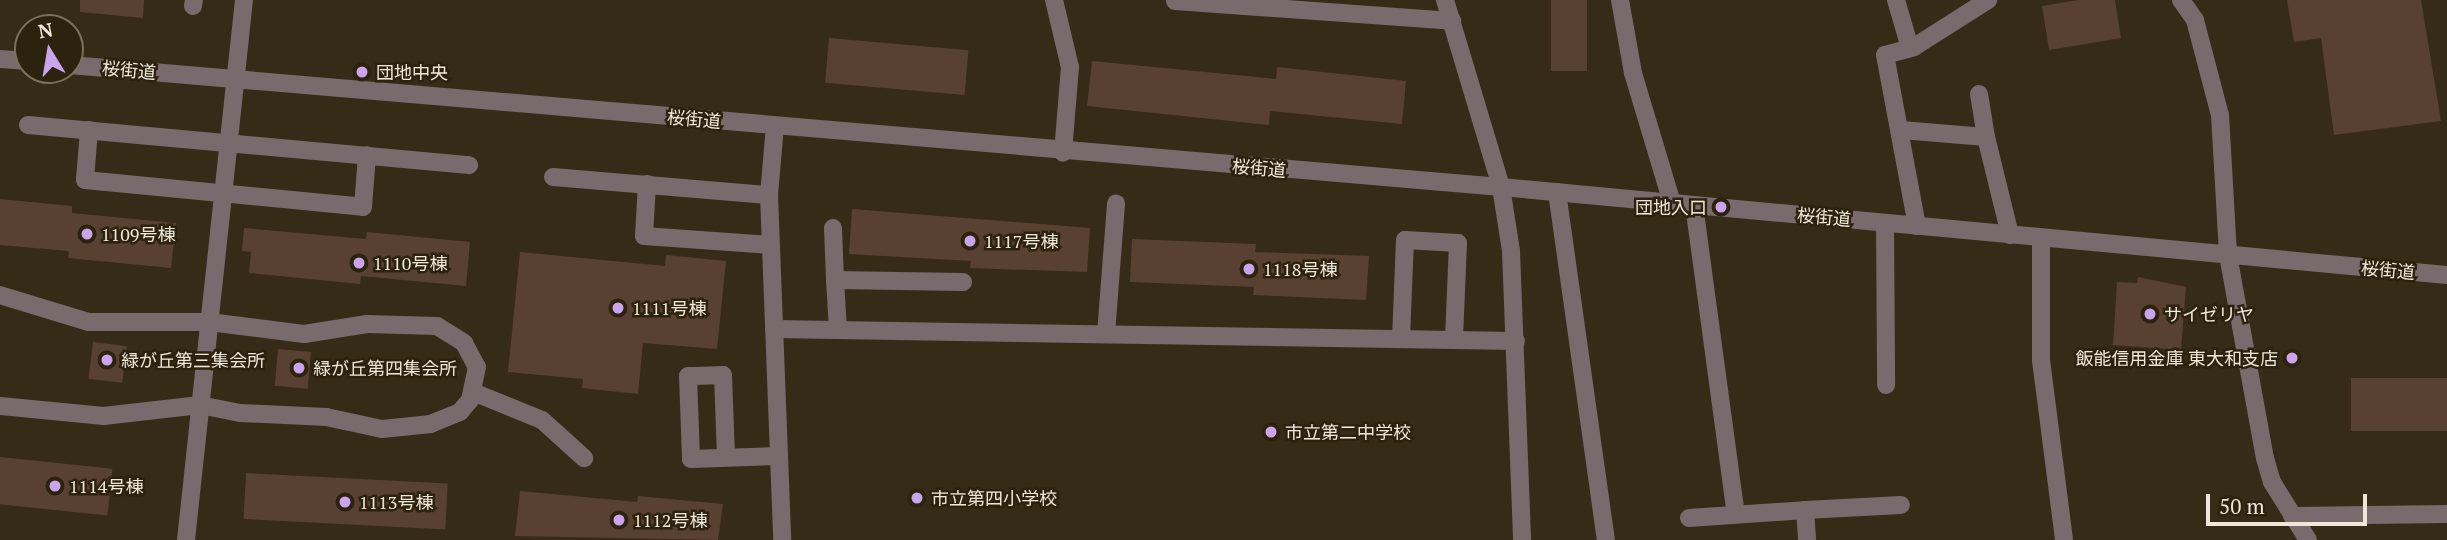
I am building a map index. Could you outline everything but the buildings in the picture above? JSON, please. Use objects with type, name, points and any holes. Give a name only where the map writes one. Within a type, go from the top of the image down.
[{"type":"street","points":[[186,540],[244,0]]},
{"type":"street","points":[[1054,0],[1070,67],[1063,153]]},
{"type":"street","points":[[1445,0],[1501,187],[1511,251],[1522,540]]},
{"type":"street","points":[[1619,0],[1633,73],[1672,203]]},
{"type":"street","points":[[1896,0],[1910,48]]},
{"type":"street","points":[[1917,226],[1885,55],[1910,48],[1988,0]]},
{"type":"street","points":[[2181,0],[2196,20],[2220,115],[2228,255],[2265,458],[2272,482],[2308,540]]},
{"type":"street","points":[[1175,1],[1452,22]]},
{"type":"street","name":"桜街道","points":[[84,66],[1063,153],[1501,187],[2447,275]]},
{"type":"street","points":[[1979,94],[1986,137],[2010,235]]},
{"type":"street","points":[[28,125],[469,164]]},
{"type":"street","points":[[775,126],[769,195],[782,540]]},
{"type":"street","points":[[89,130],[85,180],[363,207],[367,155]]},
{"type":"street","points":[[1901,130],[1986,137]]},
{"type":"street","points":[[553,177],[769,195]]},
{"type":"street","points":[[647,184],[644,236],[771,244]]},
{"type":"street","points":[[1557,192],[1606,540]]},
{"type":"street","points":[[1105,334],[1116,203]]},
{"type":"street","points":[[1695,205],[1736,514]]},
{"type":"street","points":[[1885,223],[1886,384]]},
{"type":"street","points":[[833,228],[838,330]]},
{"type":"street","points":[[2041,237],[2041,360],[2064,540]]},
{"type":"street","points":[[1401,339],[1405,240],[1458,243],[1454,340]]},
{"type":"street","points":[[835,280],[963,282]]},
{"type":"street","points":[[0,295],[89,322],[209,321],[304,334],[367,324],[437,326],[453,333],[473,353],[477,367],[473,392],[465,406],[447,420],[382,429],[326,417],[240,413],[200,405],[104,416],[0,406]]},
{"type":"street","points":[[774,329],[1516,341]]},
{"type":"street","points":[[726,457],[723,375],[688,376],[691,459],[779,456]]},
{"type":"street","points":[[473,392],[542,420],[584,458]]},
{"type":"street","points":[[1689,518],[1901,505]]},
{"type":"street","points":[[1805,510],[1807,540]]},
{"type":"street","points":[[2292,516],[2447,514]]},
{"type":"place","name":"団地中央","points":[[362,72]]},
{"type":"place","name":"団地入口","points":[[1721,207]]},
{"type":"place","name":"1109号棟","points":[[87,234]]},
{"type":"place","name":"1117号棟","points":[[970,241]]},
{"type":"place","name":"1110号棟","points":[[359,263]]},
{"type":"place","name":"1118号棟","points":[[1249,269]]},
{"type":"place","name":"1111号棟","points":[[618,308]]},
{"type":"place","name":"サイゼリヤ","points":[[2150,314]]},
{"type":"place","name":"飯能信用金庫 東大和支店","points":[[2292,358]]},
{"type":"place","name":"緑が丘第三集会所","points":[[107,360]]},
{"type":"place","name":"緑が丘第四集会所","points":[[299,368]]},
{"type":"place","name":"市立第二中学校","points":[[1271,432]]},
{"type":"place","name":"1114号棟","points":[[55,486]]},
{"type":"place","name":"市立第四小学校","points":[[917,498]]},
{"type":"place","name":"1113号棟","points":[[345,502]]},
{"type":"place","name":"1112号棟","points":[[619,520]]}]
